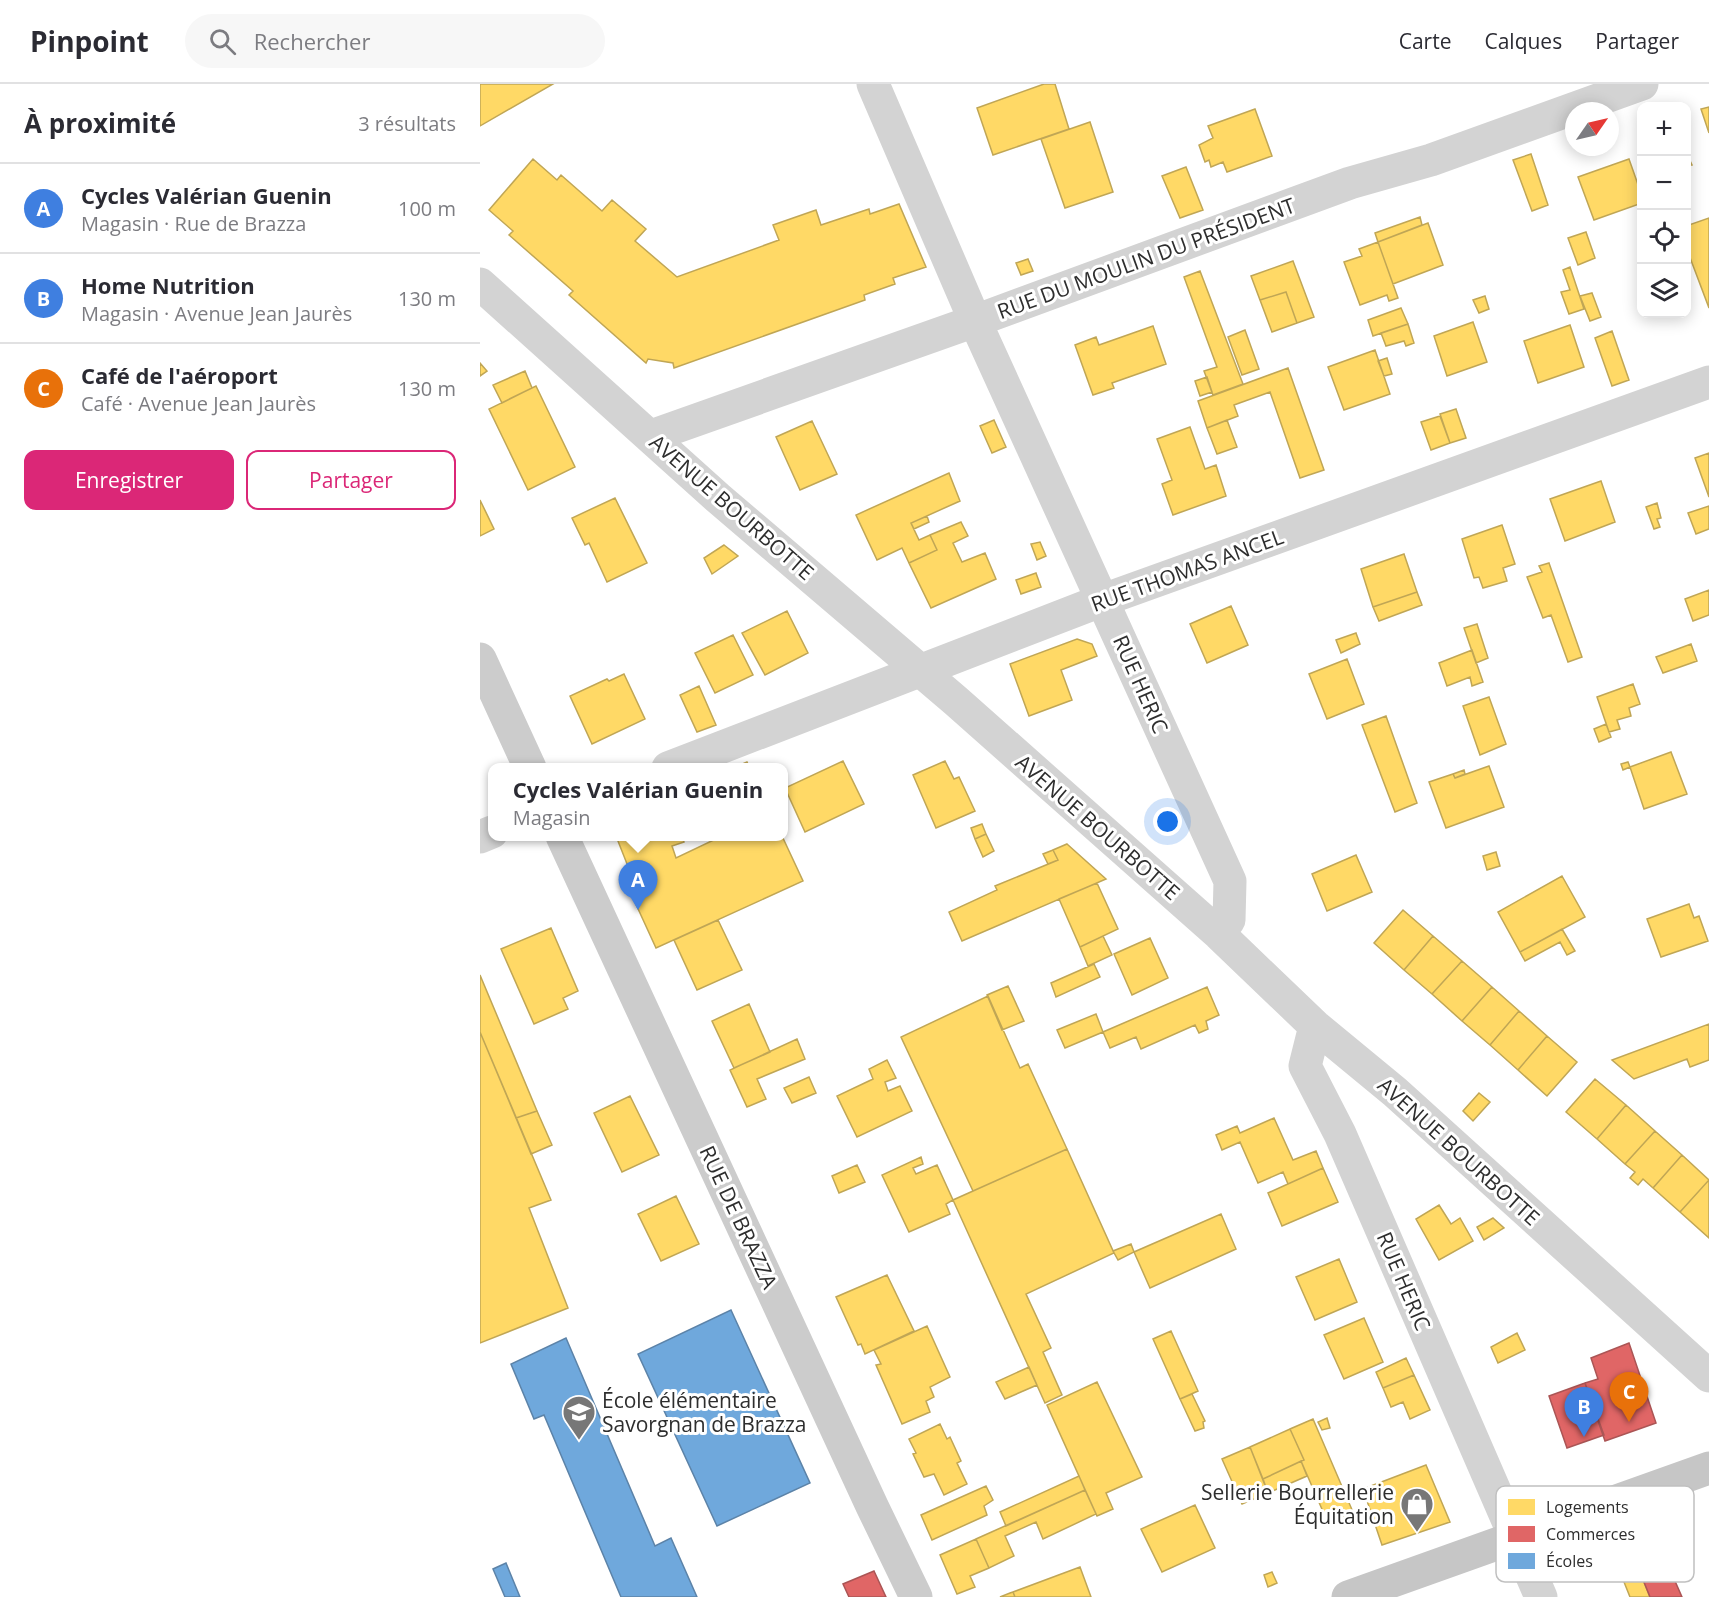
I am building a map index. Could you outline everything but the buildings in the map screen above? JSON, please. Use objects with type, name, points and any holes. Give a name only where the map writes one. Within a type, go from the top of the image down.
[{"type":"main road","points":[[480,659],[528,763]]},
{"type":"main road","name":"RUE DE BRAZZA","points":[[564,841],[916,1597]]},
{"type":"main road","points":[[1658,1486],[1709,1468]]},
{"type":"main road","points":[[1348,1597],[1496,1543]]},
{"type":"street","name":"RUE HERIC","points":[[873,84],[953,272],[1230,881],[1229,920],[1219,934]]},
{"type":"street","name":"RUE DU MOULIN DU PRÉSIDENT","points":[[651,436],[975,321],[1350,183],[1431,160],[1642,84]]},
{"type":"street","name":"AVENUE BOURBOTTE","points":[[480,284],[718,498],[921,671],[1219,934],[1315,1026],[1395,1092],[1709,1376]]},
{"type":"street","name":"RUE THOMAS ANCEL","points":[[681,763],[1103,600],[1709,382]]},
{"type":"street","name":"RUE HERIC","points":[[1315,1026],[1305,1066],[1340,1134],[1496,1492]]},
{"type":"street","name":"RUE HERIC","points":[[1535,1582],[1541,1597]]},
{"type":"place","name":"Cycles Valérian Guenin","points":[[638,910]]},
{"type":"place","name":"Café de l'aéroport","points":[[1629,1422]]},
{"type":"place","name":"Home Nutrition","points":[[1584,1437]]},
{"type":"place","name":"École élémentaire Savorgnan de Brazza","points":[[579,1441]]},
{"type":"place","name":"Sellerie Bourrellerie Équitation","points":[[1417,1533]]}]
